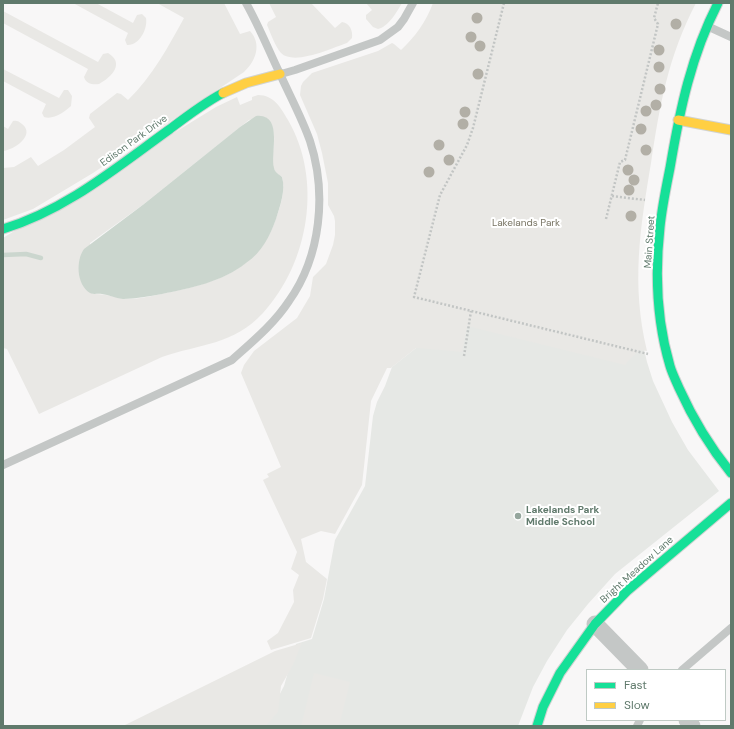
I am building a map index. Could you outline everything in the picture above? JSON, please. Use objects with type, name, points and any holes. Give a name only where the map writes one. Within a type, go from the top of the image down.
[{"type":"street","name":"Main Street","points":[[718,3],[706,25],[689,70],[678,120],[659,235],[658,293],[662,330],[670,367],[685,402],[706,440],[731,473]]},
{"type":"street","name":"Edison Park Drive","points":[[3,229],[34,218],[85,189],[214,98],[245,83],[280,74]]},
{"type":"street","points":[[678,120],[731,130]]},
{"type":"street","name":"Bright Meadow Lane","points":[[537,726],[543,707],[560,673],[596,624],[627,591],[731,503]]},
{"type":"street","points":[[596,624],[639,669]]},
{"type":"lane","points":[[3,465],[232,360],[266,329],[281,313],[290,300],[305,271],[314,243],[318,220],[319,193],[315,160],[310,141],[302,122],[246,3]]},
{"type":"lane","points":[[280,74],[302,68],[380,40],[398,27],[413,3]]},
{"type":"lane","points":[[706,25],[731,37]]},
{"type":"lane","points":[[683,669],[730,631]]},
{"type":"path","points":[[504,3],[472,132],[440,195],[414,297],[650,354]]},
{"type":"path","points":[[606,219],[620,162],[625,160],[658,24],[654,18],[658,3]]},
{"type":"path","points":[[612,196],[647,200]]},
{"type":"path","points":[[464,356],[471,311]]},
{"type":"shaded area","points":[[256,116],[265,117],[270,121],[273,127],[274,168],[282,177],[283,182],[281,203],[274,225],[265,243],[257,254],[237,270],[217,280],[195,287],[162,294],[123,299],[102,294],[92,294],[85,289],[79,272],[81,254],[84,249]]},
{"type":"shaded area","name":"Lakelands Park Middle School","points":[[416,313],[643,345],[653,381],[672,422],[688,450],[719,491],[615,574],[588,604],[567,630],[547,661],[533,687],[518,726],[263,726],[284,686],[296,644],[312,639],[324,599],[335,540],[365,486],[373,416],[377,402],[392,367],[416,348]]},
{"type":"green space","points":[[73,3],[96,3],[133,23],[137,15],[142,14],[146,18],[146,27],[139,40],[131,45],[127,45],[125,40],[128,33]]},
{"type":"green space","points":[[157,3],[224,3],[240,34],[250,31],[254,36],[257,47],[252,63],[244,72],[93,173],[33,209],[3,220],[3,168],[14,167],[31,157],[38,166],[64,150],[95,127],[89,118],[90,114],[117,93],[121,94],[128,100],[145,82],[166,51],[184,18]]},
{"type":"green space","points":[[269,3],[311,3],[335,28],[342,22],[347,24],[351,30],[352,38],[347,43],[313,55],[295,58],[287,57],[279,50],[267,25],[268,22],[276,17]]},
{"type":"green space","points":[[366,3],[402,3],[389,22],[382,28],[378,29],[373,27],[366,19],[366,15],[372,10]]},
{"type":"green space","name":"Lakelands Park","points":[[433,3],[696,3],[678,42],[666,81],[643,211],[638,279],[639,303],[647,351],[639,350],[625,365],[467,326],[462,352],[416,348],[391,368],[387,368],[371,401],[362,485],[335,534],[321,531],[301,539],[306,562],[327,579],[323,599],[311,638],[271,650],[267,641],[278,633],[294,602],[293,590],[299,575],[291,569],[297,552],[263,480],[269,477],[267,474],[281,467],[241,373],[244,365],[254,351],[297,318],[310,296],[313,277],[326,264],[333,245],[335,221],[328,205],[328,183],[322,153],[317,134],[300,95],[301,86],[312,73],[378,51],[392,43],[401,50],[420,29]]},
{"type":"green space","points":[[3,11],[98,62],[103,54],[108,53],[116,61],[115,70],[108,78],[99,84],[88,83],[84,77],[88,69],[3,23]]},
{"type":"green space","points":[[3,69],[59,98],[64,90],[68,90],[72,96],[71,106],[55,116],[48,118],[44,117],[42,113],[46,104],[3,81]]},
{"type":"green space","points":[[258,95],[268,97],[280,107],[299,143],[305,168],[308,194],[306,220],[300,246],[291,270],[279,293],[252,324],[240,332],[216,342],[162,357],[39,414],[7,349],[3,348],[3,238],[216,107],[237,97],[240,105],[252,100],[252,97]],"holes":[[[265,117],[271,124],[274,138],[272,160],[273,166],[276,173],[282,177],[283,195],[274,224],[266,240],[256,253],[232,272],[203,284],[131,299],[102,294],[92,294],[90,243],[144,204],[249,120]]]},
{"type":"green space","points":[[13,121],[19,121],[26,128],[25,137],[18,145],[3,151],[3,126],[8,129]]},
{"type":"green space","points":[[302,643],[293,665],[281,686],[278,712],[266,726],[123,726],[275,651]]},
{"type":"green space","points":[[314,673],[350,682],[339,726],[301,726]]},
{"type":"waterway","points":[[3,255],[26,254],[41,258]]},
{"type":"traffic: fast","points":[[718,3],[701,43],[682,104],[662,212],[658,244],[658,297],[662,332],[672,371],[696,422],[731,473]]},
{"type":"traffic: fast","points":[[3,229],[26,221],[70,199],[196,110],[223,93]]},
{"type":"traffic: fast","points":[[537,726],[543,707],[560,673],[595,624],[627,591],[731,503]]},
{"type":"traffic: slow","points":[[223,93],[246,83],[280,74]]},
{"type":"traffic: slow","points":[[678,120],[731,130]]},
{"type":"place","name":"Lakelands Park Middle School","points":[[518,516]]}]
